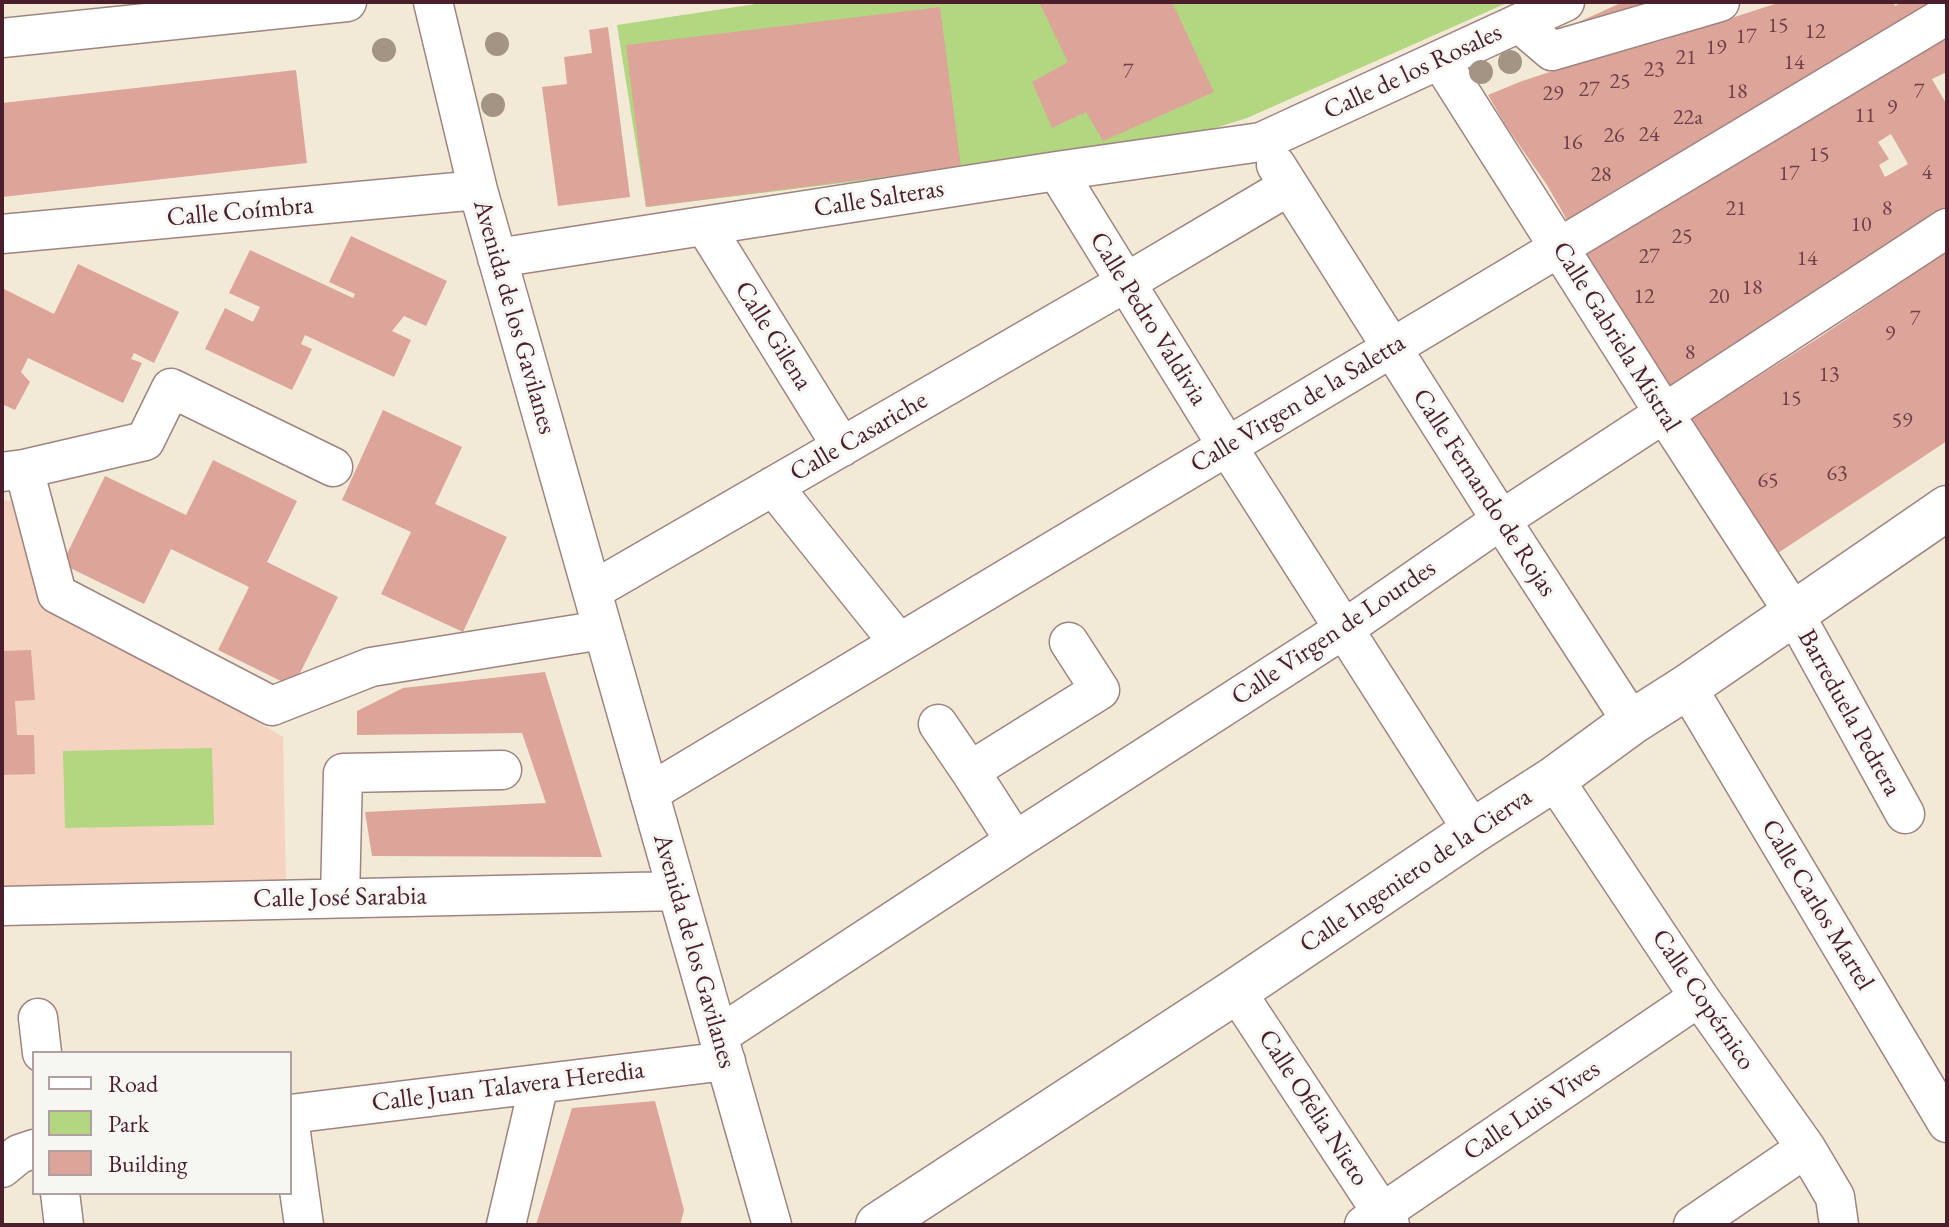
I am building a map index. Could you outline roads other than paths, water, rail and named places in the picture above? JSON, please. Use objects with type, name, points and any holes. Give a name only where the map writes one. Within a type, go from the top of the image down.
[{"type":"main road","name":"Calle Ingeniero de la Cierva","points":[[878,1225],[1554,779],[1632,722],[1947,508]]},
{"type":"street","points":[[2,38],[123,14],[347,2]]},
{"type":"street","name":"Avenida de los Gavilanes","points":[[433,2],[478,190],[772,1225]]},
{"type":"street","name":"Calle de los Rosales","points":[[1261,142],[1565,2]]},
{"type":"street","points":[[1519,23],[1552,51],[1720,2]]},
{"type":"street","name":"Calle Virgen de la Saletta","points":[[649,793],[1947,15]]},
{"type":"street","name":"Calle Gabriela Mistral","points":[[1440,60],[1794,613]]},
{"type":"street","name":"Calle Salteras","points":[[497,258],[1261,142]]},
{"type":"street","name":"Calle Fernando de Rojas","points":[[1261,142],[1632,722]]},
{"type":"street","name":"Calle Pedro Valdivia","points":[[1057,171],[1227,446],[1473,831]]},
{"type":"street","name":"Calle Casariche","points":[[592,591],[1289,186]]},
{"type":"street","name":"Calle Coímbra","points":[[2,234],[478,190]]},
{"type":"street","name":"Calle Gilena","points":[[705,226],[842,447]]},
{"type":"street","name":"Calle Virgen de Lourdes","points":[[722,1048],[1015,841],[1344,629],[1501,520],[1947,228]]},
{"type":"street","points":[[333,467],[171,388],[145,441],[13,470],[57,594],[272,706],[371,667],[602,630]]},
{"type":"street","points":[[773,486],[899,643]]},
{"type":"street","name":"Barreduela Pedrera","points":[[1794,613],[1905,814]]},
{"type":"street","points":[[970,771],[1100,690],[1069,642]]},
{"type":"street","name":"Calle Carlos Martel","points":[[1687,687],[1947,1123]]},
{"type":"street","points":[[938,724],[1015,841]]},
{"type":"street","points":[[340,898],[343,773],[502,770]]},
{"type":"street","name":"Calle Copérnico","points":[[1554,779],[1699,997],[1806,1148],[1835,1197],[1839,1225]]},
{"type":"street","name":"Calle José Sarabia","points":[[2,906],[677,891]]},
{"type":"street","name":"Calle Ofelia Nieto","points":[[1236,991],[1378,1221]]},
{"type":"street","name":"Calle Luis Vives","points":[[1378,1221],[1699,997]]},
{"type":"street","name":"Calle Juan Talavera Heredia","points":[[292,1114],[539,1084],[722,1048]]},
{"type":"street","points":[[506,1225],[539,1084]]},
{"type":"street","points":[[292,1140],[304,1225]]},
{"type":"street","points":[[1693,1225],[1806,1148]]},
{"type":"street","points":[[2,1168],[19,1154],[32,1150]]},
{"type":"street","points":[[60,1195],[64,1225]]}]
